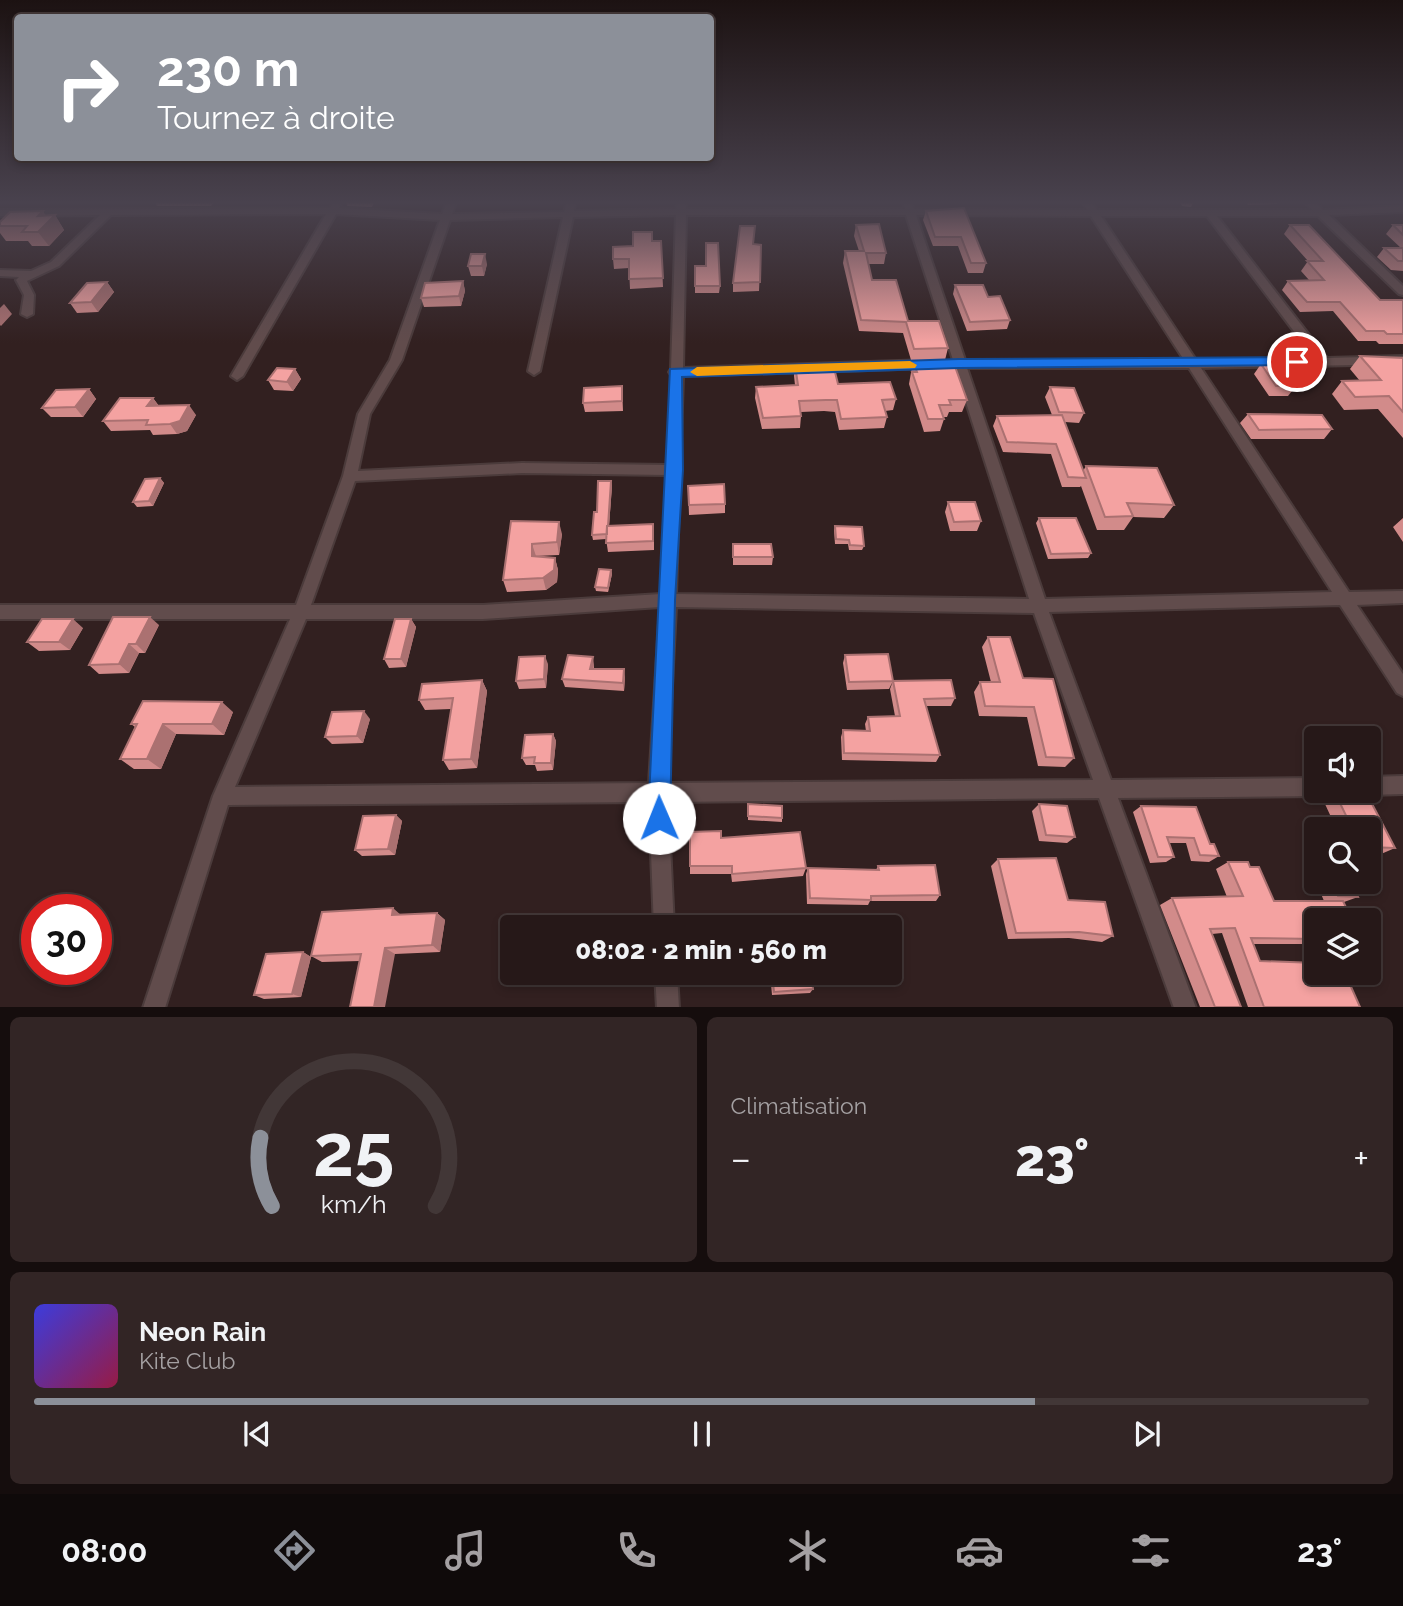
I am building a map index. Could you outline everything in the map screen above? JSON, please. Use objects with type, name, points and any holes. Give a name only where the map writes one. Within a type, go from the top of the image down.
[{"type":"street","points":[[27,314],[30,295],[21,280],[55,264],[71,249]]},
{"type":"street","points":[[236,376],[310,249]]},
{"type":"street","points":[[154,1007],[222,796],[301,612],[350,476],[363,414],[396,360],[433,249]]},
{"type":"street","points":[[534,371],[561,249]]},
{"type":"street","points":[[663,915],[658,790],[675,470],[679,249]]},
{"type":"street","points":[[922,249],[1040,606],[1104,790],[1185,1007]]},
{"type":"street","points":[[1118,249],[1403,688]]},
{"type":"street","points":[[1237,249],[1323,361]]},
{"type":"street","points":[[1358,249],[1403,292]]},
{"type":"street","points":[[0,273],[30,274]]},
{"type":"street","points":[[675,372],[959,363],[1195,364],[1403,360]]},
{"type":"street","points":[[350,476],[522,468],[675,470]]},
{"type":"street","points":[[0,612],[483,612],[666,600],[1040,606],[1344,596],[1403,597]]},
{"type":"street","points":[[1381,786],[1403,785]]},
{"type":"street","points":[[222,796],[658,790],[1304,787]]},
{"type":"street","points":[[667,985],[668,1007]]},
{"type":"building","points":[[613,249],[661,249],[663,278],[629,279],[629,259],[613,259]]},
{"type":"building","points":[[706,249],[718,249],[720,286],[695,286],[695,266],[706,266]]},
{"type":"building","points":[[737,249],[761,249],[760,282],[733,283]]},
{"type":"building","points":[[885,249],[886,253],[866,253],[872,280],[896,280],[908,321],[939,321],[948,348],[914,349],[906,322],[861,320],[845,251]]},
{"type":"building","points":[[966,249],[980,249],[986,263],[971,263]]},
{"type":"building","points":[[1312,249],[1332,249],[1380,300],[1403,300],[1403,334],[1366,331],[1340,302],[1307,302],[1288,281],[1324,280],[1307,261],[1323,261]]},
{"type":"building","points":[[1385,249],[1403,249],[1403,261],[1398,261]]},
{"type":"building","points":[[471,254],[485,254],[482,266],[468,266]]},
{"type":"building","points":[[463,281],[459,296],[421,298],[425,283]]},
{"type":"building","points":[[107,282],[91,302],[70,303],[87,283]]},
{"type":"building","points":[[955,285],[983,285],[988,297],[1000,296],[1010,320],[970,322]]},
{"type":"building","points":[[1360,356],[1403,358],[1403,412],[1389,396],[1355,397],[1342,381],[1381,380]]},
{"type":"building","points":[[913,361],[953,361],[967,400],[949,400],[951,405],[939,405],[944,419],[928,419],[912,372],[917,372]]},
{"type":"building","points":[[833,364],[838,384],[890,382],[896,399],[882,400],[887,417],[841,419],[837,400],[826,400],[799,401],[801,416],[763,418],[756,387],[798,385],[795,365]]},
{"type":"building","points":[[1261,364],[1280,364],[1296,386],[1276,386]]},
{"type":"building","points":[[277,368],[295,369],[287,382],[268,380]]},
{"type":"building","points":[[622,386],[622,401],[583,403],[584,388]]},
{"type":"building","points":[[1050,387],[1074,388],[1084,413],[1059,412]]},
{"type":"building","points":[[89,389],[75,407],[42,408],[56,390]]},
{"type":"building","points":[[120,398],[153,398],[147,406],[189,405],[180,421],[170,424],[146,425],[148,420],[103,421]]},
{"type":"building","points":[[1248,414],[1322,415],[1332,429],[1259,430]]},
{"type":"building","points":[[1062,415],[1086,478],[1068,477],[1056,444],[1007,442],[997,416]]},
{"type":"building","points":[[1086,466],[1157,468],[1174,505],[1127,503],[1133,516],[1105,517]]},
{"type":"building","points":[[160,478],[149,501],[133,502],[145,479]]},
{"type":"building","points":[[598,481],[611,481],[608,526],[607,534],[592,535],[594,512],[597,512]]},
{"type":"building","points":[[724,484],[725,504],[689,505],[688,486]]},
{"type":"building","points":[[948,502],[975,502],[981,521],[954,522]]},
{"type":"building","points":[[1039,518],[1076,518],[1091,553],[1051,554]]},
{"type":"building","points":[[511,521],[559,522],[557,542],[532,544],[532,556],[555,558],[554,570],[543,578],[503,580]]},
{"type":"building","points":[[653,524],[653,541],[606,543],[607,526]]},
{"type":"building","points":[[835,526],[862,527],[864,546],[850,545],[849,540],[836,539]]},
{"type":"building","points":[[733,544],[771,544],[773,557],[733,557]]},
{"type":"building","points":[[599,569],[611,570],[608,588],[595,587]]},
{"type":"building","points":[[113,617],[150,617],[136,644],[129,644],[119,664],[89,665]]},
{"type":"building","points":[[42,619],[73,619],[59,642],[27,642]]},
{"type":"building","points":[[395,619],[411,619],[401,659],[384,659]]},
{"type":"building","points":[[988,637],[1010,637],[1023,678],[1053,679],[1074,758],[1046,757],[1034,707],[985,706],[980,682],[1000,682]]},
{"type":"building","points":[[888,654],[893,681],[849,682],[845,655]]},
{"type":"building","points":[[568,655],[593,657],[590,669],[624,669],[623,683],[562,679]]},
{"type":"building","points":[[545,656],[544,679],[516,681],[519,657]]},
{"type":"building","points":[[482,680],[471,759],[443,760],[453,698],[419,700],[422,684]]},
{"type":"building","points":[[951,680],[955,698],[924,699],[940,755],[844,753],[843,730],[870,731],[868,717],[900,716],[893,681]]},
{"type":"building","points":[[143,701],[222,702],[212,724],[163,724],[147,759],[120,759],[137,724],[131,724]]},
{"type":"building","points":[[364,711],[357,736],[325,737],[332,712]]},
{"type":"building","points":[[553,734],[551,763],[534,763],[535,757],[522,758],[525,735]]},
{"type":"building","points":[[1340,803],[1372,803],[1379,817],[1347,817]]},
{"type":"building","points":[[748,804],[782,806],[782,818],[748,816]]},
{"type":"building","points":[[1039,804],[1067,806],[1075,837],[1046,835]]},
{"type":"building","points":[[1141,806],[1196,807],[1210,844],[1214,844],[1219,856],[1200,855],[1194,838],[1167,837],[1174,857],[1158,857]]},
{"type":"building","points":[[396,815],[388,849],[355,850],[363,816]]},
{"type":"building","points":[[1381,821],[1395,848],[1381,847]]},
{"type":"building","points":[[721,831],[721,838],[800,832],[806,868],[732,874],[732,866],[690,866],[690,832]]},
{"type":"building","points":[[1056,858],[1068,900],[1105,902],[1113,936],[1079,932],[1016,933],[998,859]]},
{"type":"building","points":[[1228,862],[1248,862],[1250,867],[1259,867],[1274,901],[1343,901],[1346,908],[1304,908],[1304,939],[1251,938],[1260,961],[1304,963],[1304,985],[1350,985],[1360,1007],[1264,1007],[1235,928],[1210,929],[1241,1007],[1215,1007],[1172,898],[1243,896]]},
{"type":"building","points":[[935,865],[940,895],[871,896],[871,900],[810,898],[808,868],[879,870],[878,866]]},
{"type":"building","points":[[1337,894],[1357,894],[1358,897]]},
{"type":"building","points":[[393,908],[392,915],[437,913],[432,945],[385,948],[374,1007],[350,1007],[361,954],[311,956],[322,912]]},
{"type":"building","points":[[303,952],[292,994],[254,995],[266,954]]},
{"type":"building","points":[[773,985],[812,985],[813,989],[774,992]]},
{"type":"slow traffic","points":[[697,372],[910,365]]},
{"type":"route","points":[[659,818],[666,600],[675,470],[675,372],[959,363],[1297,362]]}]
